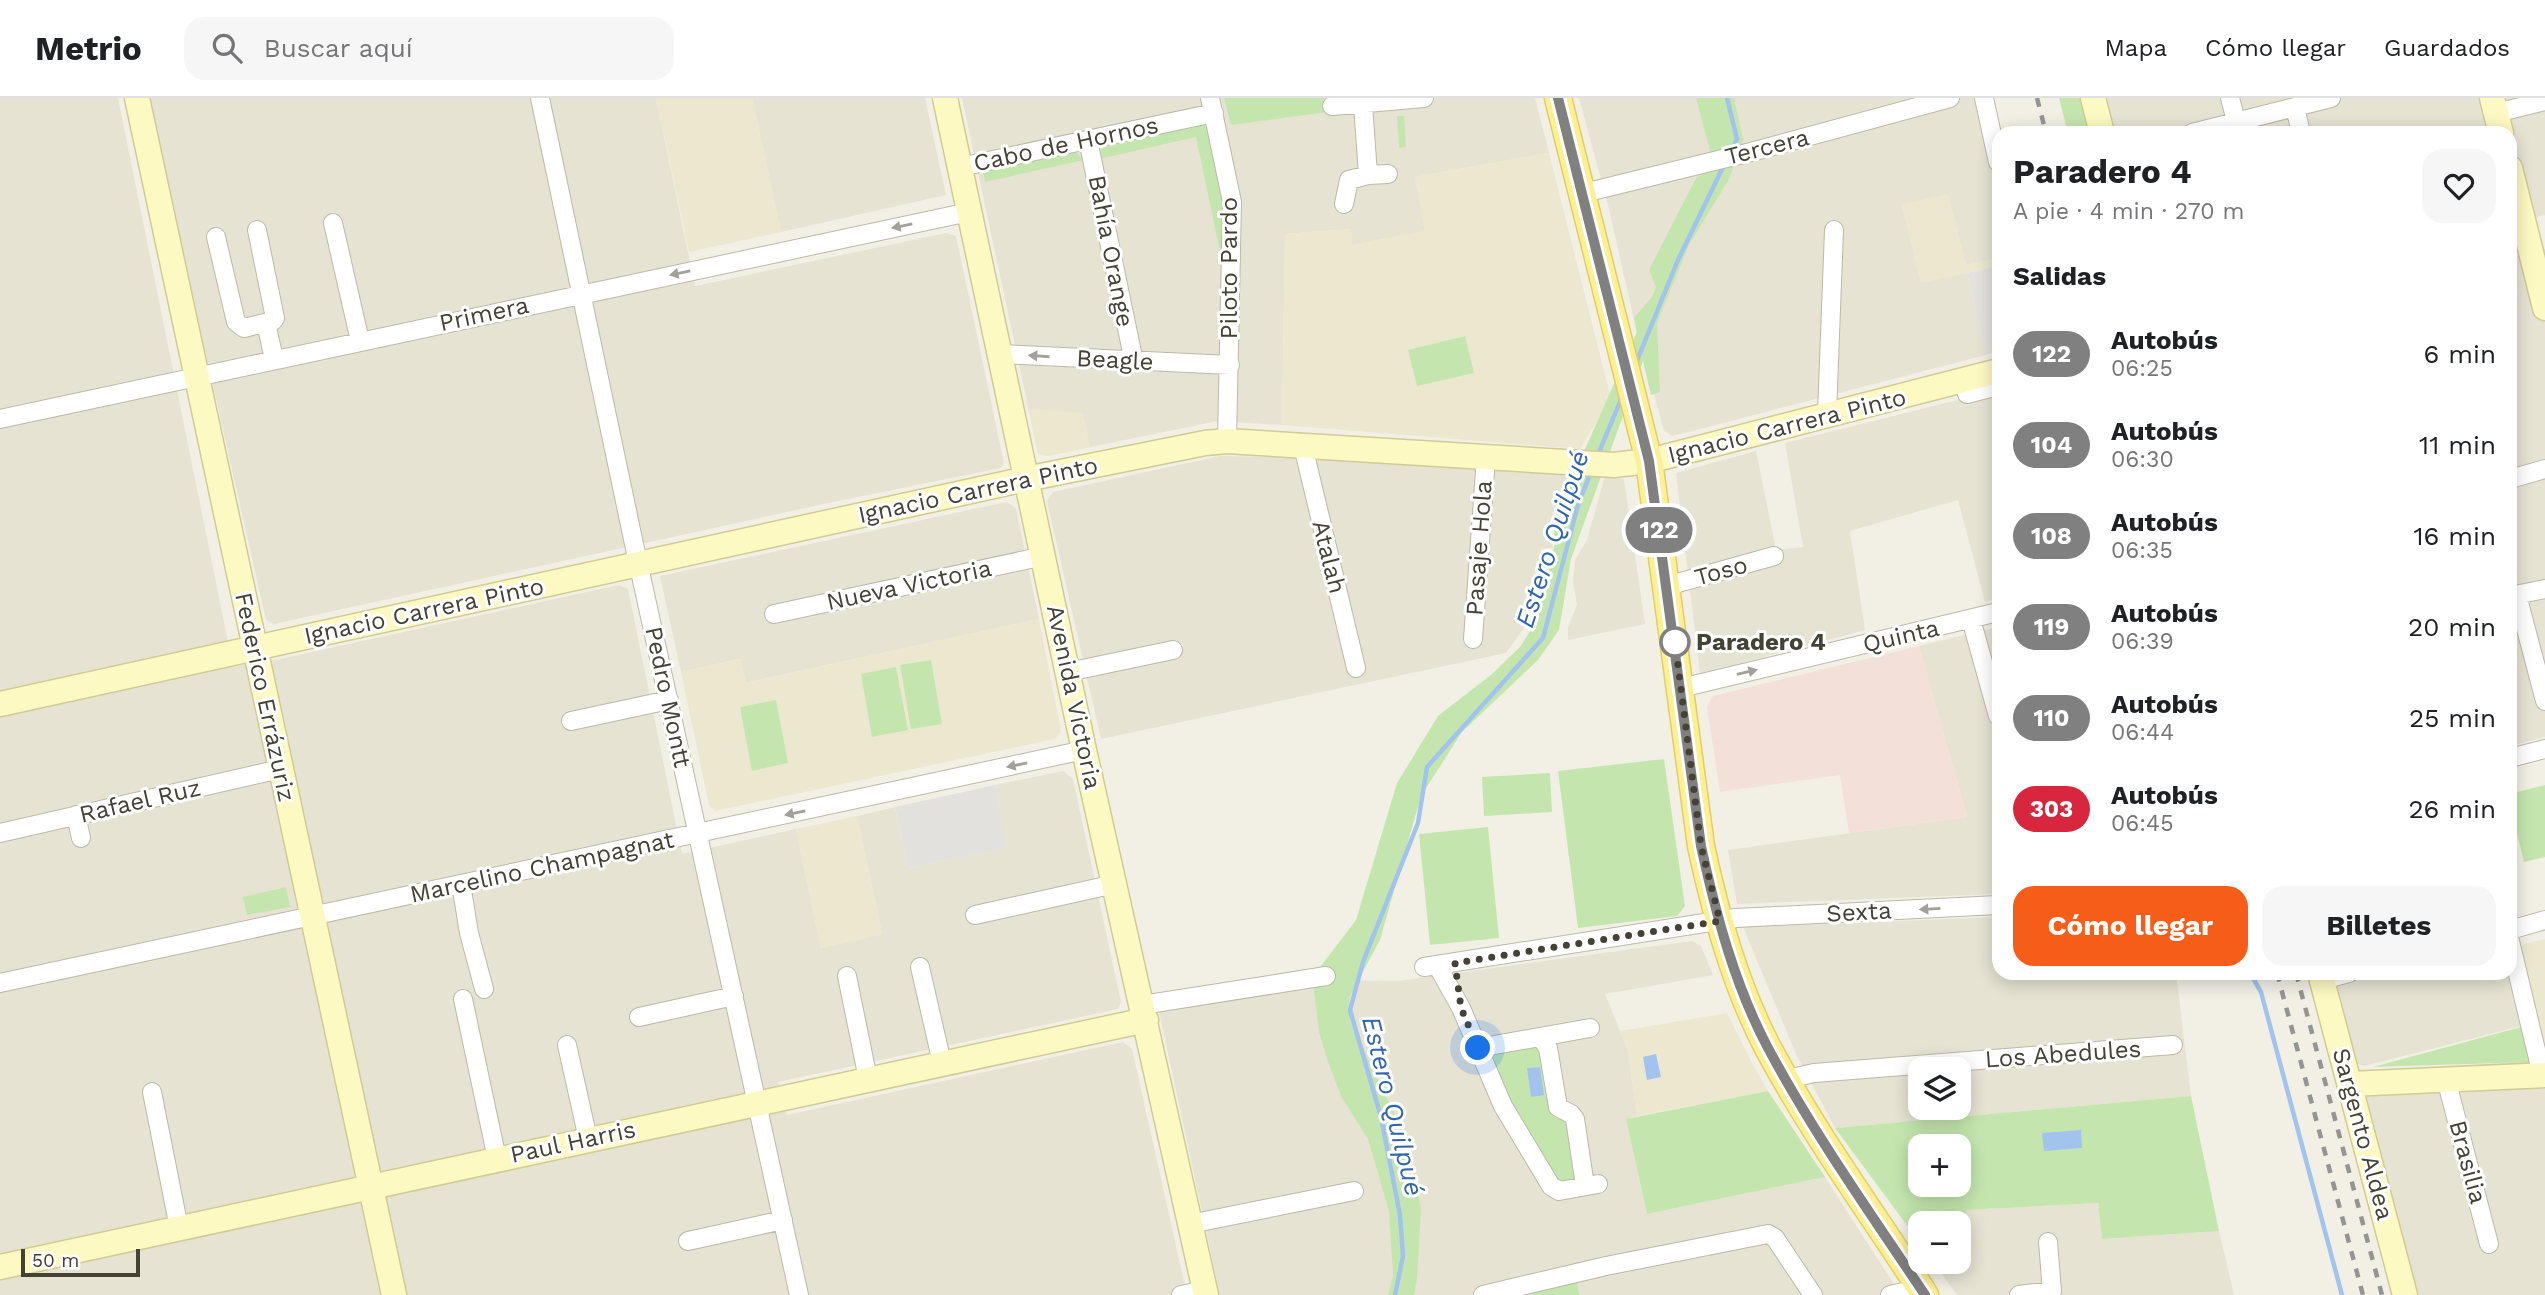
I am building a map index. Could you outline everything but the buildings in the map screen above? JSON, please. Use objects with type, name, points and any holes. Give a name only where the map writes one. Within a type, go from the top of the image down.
[{"type":"main road","points":[[1558,98],[1584,193],[1649,461],[1701,846],[1720,921],[1749,1004],[1768,1048],[1806,1114],[1923,1292]]},
{"type":"street","name":"Federico Errázuriz","points":[[137,98],[394,1295]]},
{"type":"street","name":"Pedro Montt","points":[[540,98],[799,1295]]},
{"type":"street","name":"Avenida Victoria","points":[[945,98],[1084,750],[1206,1292]]},
{"type":"street","points":[[1332,106],[1424,98]]},
{"type":"street","name":"Tercera","points":[[1584,193],[1751,152],[1950,98]]},
{"type":"street","points":[[1984,98],[1992,135]]},
{"type":"street","points":[[2093,98],[2100,126]]},
{"type":"street","points":[[2230,98],[2236,121]]},
{"type":"street","points":[[2218,126],[2332,98]]},
{"type":"street","points":[[2496,115],[2545,101]]},
{"type":"street","points":[[1363,104],[1368,175]]},
{"type":"street","name":"Cabo de Hornos","points":[[960,167],[1088,140],[1212,105]]},
{"type":"street","name":"Piloto Pardo","points":[[1212,105],[1232,202],[1227,441]]},
{"type":"street","points":[[2295,107],[2299,126]]},
{"type":"street","name":"Bahía Orange","points":[[1088,140],[1134,362]]},
{"type":"street","points":[[1344,204],[1349,180],[1388,174]]},
{"type":"street","points":[[2517,195],[2545,308]]},
{"type":"street","name":"Primera","points":[[0,419],[969,212]]},
{"type":"street","points":[[333,223],[360,341]]},
{"type":"street","points":[[216,237],[236,322],[244,328],[273,321],[275,312],[257,230]]},
{"type":"street","points":[[1827,414],[1834,230]]},
{"type":"street","points":[[266,323],[274,359]]},
{"type":"street","name":"Beagle","points":[[1000,354],[1230,365]]},
{"type":"street","name":"Ignacio Carrera Pinto","points":[[0,704],[1026,479],[1205,443],[1227,441],[1614,465],[1649,461],[1992,373]]},
{"type":"street","points":[[1964,380],[1967,394],[1992,388]]},
{"type":"street","name":"Atalah","points":[[1303,446],[1356,668]]},
{"type":"street","name":"Pasaje Hola","points":[[1473,639],[1486,457]]},
{"type":"street","points":[[2517,477],[2545,469]]},
{"type":"street","name":"Nueva Victoria","points":[[774,614],[1044,556]]},
{"type":"street","name":"Toso","points":[[1667,586],[1774,556]]},
{"type":"street","points":[[2517,595],[2545,589]]},
{"type":"street","points":[[2517,609],[2545,701]]},
{"type":"street","name":"Quinta","points":[[1681,688],[1992,614]]},
{"type":"street","points":[[1971,619],[1992,694]]},
{"type":"street","points":[[1068,672],[1173,650]]},
{"type":"street","points":[[571,721],[669,700]]},
{"type":"street","points":[[2517,756],[2545,749]]},
{"type":"street","name":"Marcelino Champagnat","points":[[0,983],[1084,750]]},
{"type":"street","name":"Rafael Ruz","points":[[0,833],[280,769]]},
{"type":"street","points":[[76,815],[81,838]]},
{"type":"street","points":[[461,884],[461,935],[484,989]]},
{"type":"street","points":[[975,915],[1115,884]]},
{"type":"street","name":"Sexta","points":[[1478,1048],[1439,965],[1736,918],[1992,905]]},
{"type":"street","points":[[2517,928],[2545,920]]},
{"type":"street","points":[[920,967],[942,1063]]},
{"type":"street","points":[[2350,1084],[2543,1075],[2517,969]]},
{"type":"street","points":[[847,976],[868,1079]]},
{"type":"street","points":[[1144,1012],[1326,976]]},
{"type":"street","name":"Sargento Aldea","points":[[2322,980],[2405,1295]]},
{"type":"street","points":[[639,1017],[734,996]]},
{"type":"street","points":[[463,999],[496,1159]]},
{"type":"street","name":"Paul Harris","points":[[0,1267],[942,1063],[1144,1012]]},
{"type":"street","points":[[1541,1038],[1548,1048],[1558,1108],[1581,1113],[1592,1185],[1559,1191],[1551,1186],[1503,1107],[1478,1048],[1590,1028]]},
{"type":"street","points":[[567,1045],[588,1139]]},
{"type":"street","name":"Los Abedules","points":[[1787,1079],[1814,1073],[2173,1045]]},
{"type":"street","name":"Brasilia","points":[[2446,1080],[2489,1244]]},
{"type":"street","points":[[152,1092],[179,1228]]},
{"type":"street","points":[[1191,1224],[1354,1191]]},
{"type":"street","points":[[688,1241],[783,1220]]},
{"type":"street","points":[[1483,1295],[1606,1266],[1768,1234],[1775,1238],[1813,1295]]},
{"type":"street","points":[[2019,1295],[2052,1291],[2048,1242]]},
{"type":"street","points":[[1181,1295],[1206,1292]]},
{"type":"street","points":[[1890,1295],[1923,1292]]},
{"type":"shaded area","points":[[0,98],[118,98],[233,667],[619,585],[628,589],[682,854],[796,829],[821,948],[882,934],[857,816],[895,807],[908,868],[1005,847],[995,785],[1063,771],[1073,779],[1121,1002],[1118,1009],[778,1082],[787,1115],[1123,1042],[1132,1049],[1187,1295],[0,1295]]},
{"type":"shaded area","points":[[148,98],[656,98],[695,286],[946,233],[956,236],[1004,463],[1001,468],[274,624],[266,620]]},
{"type":"shaded area","points":[[656,98],[752,98],[781,232],[689,252]]},
{"type":"shaded area","points":[[752,98],[925,98],[946,195],[781,232]]},
{"type":"shaded area","points":[[962,98],[1535,98],[1549,153],[1415,177],[1426,231],[1352,245],[1351,229],[1285,234],[1282,425],[1218,421],[1047,456],[1038,453]]},
{"type":"shaded area","points":[[1579,98],[1981,98],[1979,105],[1992,169],[1992,259],[1966,265],[1948,195],[1902,205],[1921,282],[1967,273],[1986,355],[1673,436],[1664,431],[1654,394],[1651,395],[1608,205]]},
{"type":"shaded area","points":[[2106,98],[2545,98],[2545,215],[2517,221],[2517,126],[2114,126]]},
{"type":"shaded area","points":[[1549,153],[1611,398],[1580,449],[1282,425],[1285,234],[1351,229],[1352,245],[1425,231],[1415,177]]},
{"type":"shaded area","points":[[1948,194],[1966,265],[1992,259],[1992,267],[1921,283],[1902,204]]},
{"type":"shaded area","points":[[2545,249],[2545,737],[2517,744],[2517,256]]},
{"type":"shaded area","points":[[1992,267],[1992,353],[1986,355],[1967,273]]},
{"type":"shaded area","points":[[1992,391],[1992,600],[1985,602],[1958,500],[1850,531],[1865,630],[1700,674],[1676,473],[1756,451],[1776,550],[1803,547],[1785,443]]},
{"type":"shaded area","points":[[1028,409],[1083,413],[1090,447],[1047,456],[1038,453]]},
{"type":"shaded area","points":[[1220,456],[1282,457],[1569,475],[1549,523],[1553,548],[1541,549],[1534,614],[1506,653],[1101,739],[1047,501],[1053,492]]},
{"type":"shaded area","points":[[1605,476],[1624,479],[1645,624],[1568,640],[1568,627],[1577,605],[1573,580],[1575,560],[1587,540]]},
{"type":"shaded area","points":[[1007,502],[1016,508],[1039,619],[745,683],[740,659],[681,672],[660,576]]},
{"type":"shaded area","points":[[1039,619],[1061,731],[1055,739],[715,811],[709,805],[681,672],[741,659],[746,683]]},
{"type":"shaded area","points":[[1992,628],[1992,894],[1737,904],[1728,850],[1967,817],[1919,646]]},
{"type":"shaded area","points":[[1919,646],[1967,817],[1849,833],[1840,775],[1720,792],[1707,707],[1713,696]]},
{"type":"shaded area","points":[[995,785],[1006,847],[908,868],[895,807]]},
{"type":"shaded area","points":[[857,816],[882,935],[821,948],[796,829]]},
{"type":"shaded area","points":[[1992,917],[1992,980],[2177,980],[2191,1096],[1971,1116],[1971,1057],[1908,1057],[1908,1120],[1924,1120],[1835,1128],[1796,1054],[1743,927]]},
{"type":"shaded area","points":[[2545,939],[2545,1048],[2521,945]]},
{"type":"shaded area","points":[[1692,941],[1701,946],[1713,975],[1605,994],[1628,1051],[1637,1116],[1626,1119],[1647,1214],[1825,1177],[1901,1295],[1220,1295],[1158,1007],[1338,980],[1398,981]]},
{"type":"shaded area","points":[[2333,980],[2510,980],[2521,1026],[2364,1066],[2355,1063]]},
{"type":"shaded area","points":[[1727,1013],[1768,1091],[1637,1116],[1628,1051],[1620,1031]]},
{"type":"shaded area","points":[[2545,1083],[2545,1295],[2415,1295],[2364,1099],[2369,1093]]},
{"type":"shaded area","points":[[2098,1203],[2102,1239],[2219,1231],[2234,1295],[1957,1295],[1942,1274],[1971,1274],[1971,1211],[1966,1210]]},
{"type":"green space","points":[[1224,98],[1324,98],[1328,112],[1231,125]]},
{"type":"green space","points":[[1696,98],[1734,98],[1743,140],[1729,179],[1689,245],[1657,323],[1660,392],[1651,395],[1643,361],[1571,559],[1559,630],[1538,660],[1462,732],[1421,796],[1380,940],[1349,998],[1350,1021],[1409,1150],[1421,1209],[1414,1295],[1388,1295],[1393,1276],[1389,1211],[1368,1139],[1342,1098],[1319,1032],[1314,991],[1317,971],[1356,920],[1397,783],[1438,716],[1492,674],[1520,647],[1538,619],[1555,542],[1553,521],[1637,332],[1634,318],[1652,297],[1656,287],[1649,270],[1696,178],[1707,171],[1713,162]]},
{"type":"green space","points":[[2059,98],[2084,98],[2091,126],[2066,126]]},
{"type":"green space","points":[[1397,116],[1404,116],[1406,147],[1399,148]]},
{"type":"green space","points":[[1200,123],[1210,129],[1225,205],[1223,266],[1196,137],[1099,159],[1103,145]]},
{"type":"green space","points":[[1075,151],[1084,160],[985,182],[983,171]]},
{"type":"green space","points":[[1465,336],[1474,373],[1417,386],[1408,350]]},
{"type":"green space","points":[[931,660],[942,724],[911,729],[900,665]]},
{"type":"green space","points":[[896,667],[908,730],[872,737],[861,674]]},
{"type":"green space","points":[[776,700],[788,763],[752,771],[740,707]]},
{"type":"green space","points":[[1664,759],[1685,906],[1677,916],[1578,928],[1558,771]]},
{"type":"green space","points":[[1550,773],[1552,812],[1484,816],[1482,777]]},
{"type":"green space","points":[[2545,785],[2545,857],[2524,862],[2517,833],[2517,792]]},
{"type":"green space","points":[[1488,827],[1499,938],[1430,945],[1419,834]]},
{"type":"green space","points":[[286,887],[290,907],[247,915],[243,897]]},
{"type":"green space","points":[[2521,1027],[2530,1062],[2373,1067]]},
{"type":"green space","points":[[1539,1043],[1567,1117],[1576,1182],[1560,1184],[1510,1111],[1488,1051]]},
{"type":"green space","points":[[1768,1091],[1825,1177],[1647,1214],[1626,1119]]},
{"type":"green space","points":[[2191,1096],[2219,1231],[2102,1239],[2098,1203],[1966,1211],[1908,1211],[1908,1227],[1835,1128],[1924,1120],[1971,1120],[1971,1116]]},
{"type":"green space","points":[[1577,1282],[1579,1295],[1533,1295],[1533,1292]]},
{"type":"water","points":[[1656,1054],[1661,1077],[1647,1080],[1643,1057]]},
{"type":"water","points":[[1540,1067],[1544,1095],[1531,1097],[1527,1068]]},
{"type":"water","points":[[2081,1130],[2082,1148],[2044,1151],[2042,1133]]},
{"type":"waterway","name":"Estero Quilpué","points":[[1727,98],[1737,139],[1730,152]]},
{"type":"waterway","name":"Estero Quilpué","points":[[1636,363],[1678,260],[1725,163]]},
{"type":"waterway","name":"Estero Quilpué","points":[[1597,457],[1622,397]]},
{"type":"waterway","name":"Estero Quilpué","points":[[1395,1295],[1403,1256],[1400,1215],[1381,1117],[1350,1010],[1363,962],[1418,823],[1427,767],[1543,638],[1578,505],[1591,472]]},
{"type":"waterway","points":[[2254,980],[2261,992],[2342,1295]]},
{"type":"railway","points":[[2037,98],[2044,126]]},
{"type":"railway","points":[[2279,980],[2363,1295]]},
{"type":"railway","points":[[2298,980],[2382,1295]]},
{"type":"bus line","name":"122","points":[[1558,98],[1584,193],[1649,461],[1701,846],[1730,953],[1768,1048],[1806,1114],[1925,1295]]},
{"type":"place","name":"Paradero 4","points":[[1675,642]]},
{"type":"route","points":[[1478,1048],[1461,1008],[1455,963],[1720,921],[1701,846],[1675,642]]}]
